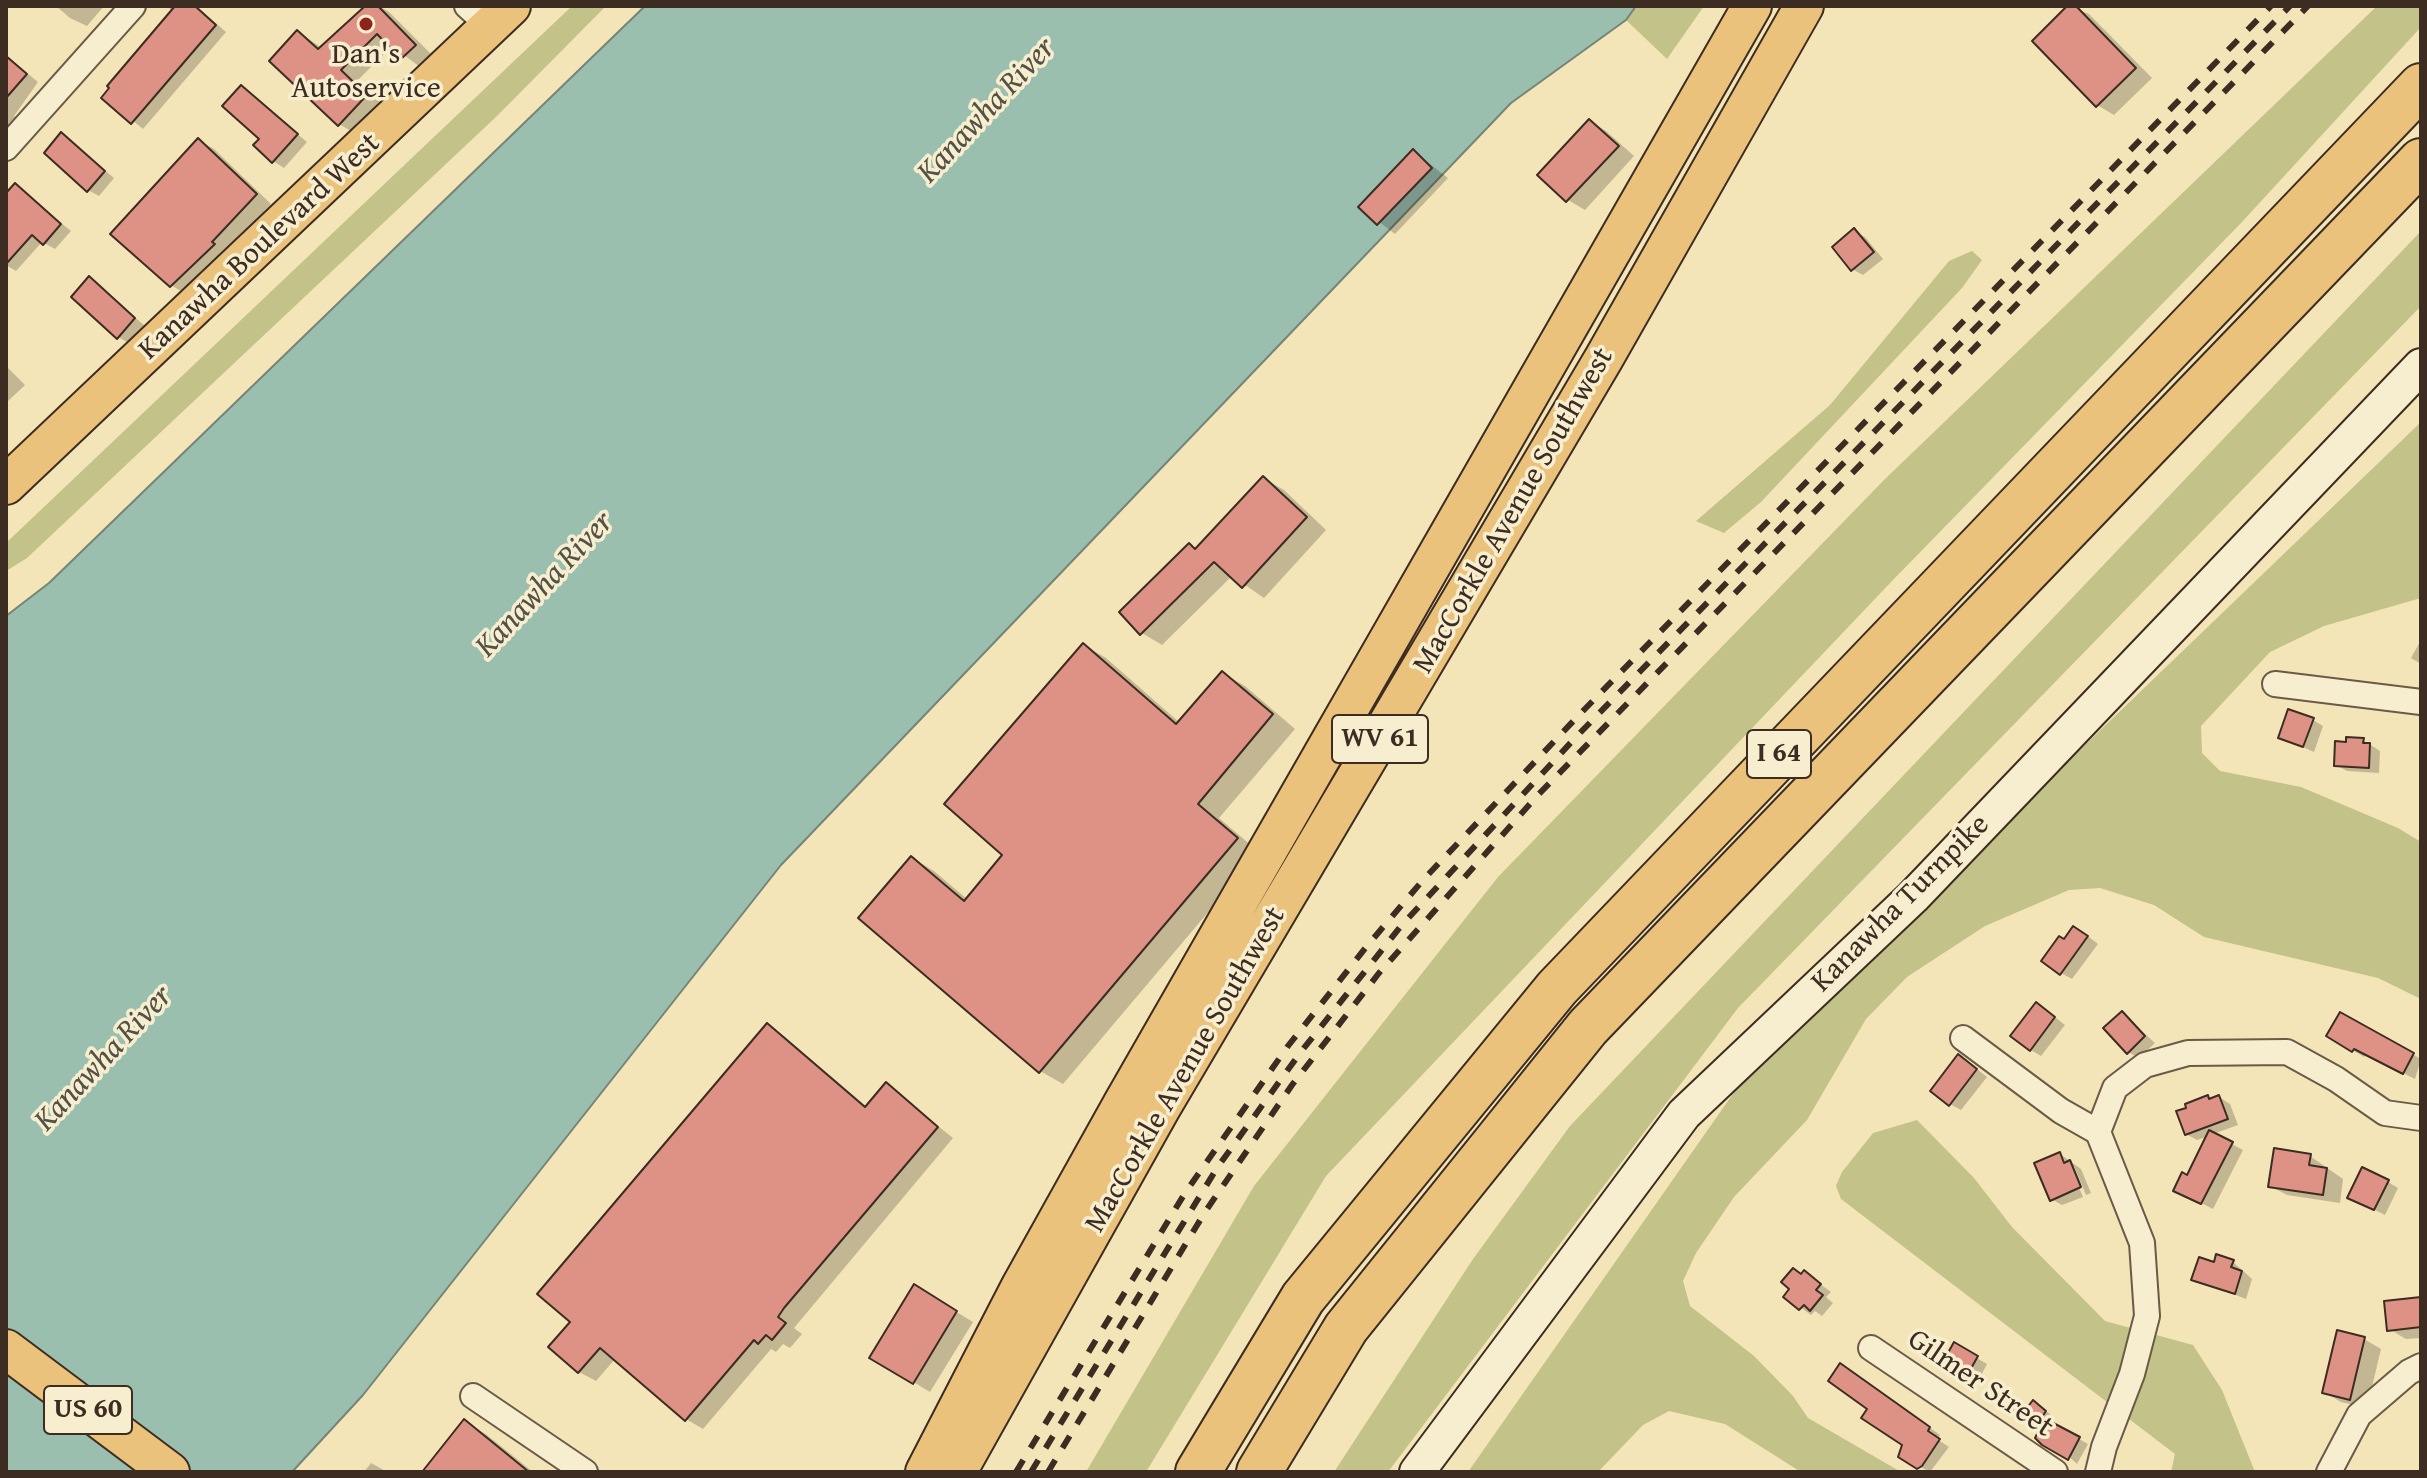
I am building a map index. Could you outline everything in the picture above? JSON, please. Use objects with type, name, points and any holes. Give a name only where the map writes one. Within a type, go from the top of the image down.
[{"type":"highway","name":"I 64","points":[[1198,1472],[1303,1298],[1557,988],[2421,86]]},
{"type":"highway","name":"I 64","points":[[1259,1472],[1346,1328],[1588,1027],[2421,161]]},
{"type":"main road","name":"MacCorkle Avenue Southwest","points":[[925,1472],[1021,1286],[1123,1103],[1752,6]]},
{"type":"main road","name":"MacCorkle Avenue Southwest","points":[[957,1472],[1162,1106],[1604,358],[1804,6]]},
{"type":"main road","name":"Kanawha Boulevard West","points":[[6,485],[490,13]]},
{"type":"main road","name":"Kanawha Turnpike","points":[[1417,1472],[1684,1114],[1913,897],[2421,366]]},
{"type":"main road","name":"US 60","points":[[6,1349],[170,1472]]},
{"type":"main road","points":[[914,1472],[955,1416]]},
{"type":"street","points":[[6,148],[133,6]]},
{"type":"street","points":[[2275,684],[2421,702]]},
{"type":"street","points":[[1963,1038],[2061,1111],[2098,1132],[2142,1243],[2147,1316],[2132,1374],[2104,1447],[2098,1472]]},
{"type":"street","points":[[2098,1132],[2115,1088],[2145,1065],[2188,1053],[2287,1052],[2336,1079],[2385,1113],[2421,1118]]},
{"type":"street","name":"Gilmer Street","points":[[1871,1348],[2055,1472]]},
{"type":"street","points":[[2329,1472],[2359,1415],[2409,1372],[2421,1366]]},
{"type":"street","points":[[473,1396],[585,1472]]},
{"type":"green space","points":[[572,6],[606,6],[497,116],[27,558],[6,571],[6,543]]},
{"type":"green space","points":[[1636,6],[1704,6],[1667,59],[1626,20]]},
{"type":"green space","points":[[2377,6],[2421,6],[2421,27],[2242,222],[1892,581],[1326,1176],[1146,1472],[1086,1472],[1254,1186],[1498,877],[1884,480]]},
{"type":"green space","points":[[2421,231],[2421,306],[1738,1008],[1388,1472],[1334,1472],[1473,1259],[1570,1126]]},
{"type":"green space","points":[[1972,251],[1982,260],[1962,288],[1761,502],[1724,533],[1696,521],[1830,405],[1949,261]]},
{"type":"green space","points":[[2421,422],[2421,598],[2324,626],[2270,652],[2201,726],[2202,753],[2220,771],[2301,787],[2398,828],[2421,842],[2421,999],[2378,978],[2204,937],[2154,905],[2100,888],[2069,890],[1985,926],[1907,977],[1866,1019],[1807,1120],[1734,1197],[1696,1253],[1683,1281],[1690,1306],[1754,1356],[1793,1396],[1808,1418],[1901,1472],[1801,1472],[1725,1424],[1669,1411],[1643,1425],[1598,1472],[1468,1472],[1756,1061]]},
{"type":"green space","points":[[1917,1120],[1974,1178],[2012,1227],[2105,1321],[2193,1345],[2222,1390],[2255,1472],[2171,1472],[2175,1454],[1841,1199],[1836,1186],[1842,1172],[1873,1133]]},
{"type":"water","name":"Kanawha River","points":[[645,6],[1636,6],[1626,20],[1511,103],[781,865],[363,1395],[292,1472],[6,1472],[6,616],[49,583]]},
{"type":"building","points":[[175,6],[195,6],[216,25],[131,124],[101,98],[109,88],[107,86]]},
{"type":"building","points":[[365,6],[378,6],[416,45],[401,59],[377,34],[341,70],[367,95],[338,126],[269,61],[297,30],[318,49]]},
{"type":"building","points":[[2067,6],[2076,6],[2136,68],[2096,107],[2032,41]]},
{"type":"building","points":[[6,56],[27,74],[6,98]]},
{"type":"building","points":[[241,85],[298,134],[272,163],[253,145],[259,139],[222,106]]},
{"type":"building","points":[[1589,119],[1619,146],[1566,202],[1537,175]]},
{"type":"building","points":[[61,132],[105,171],[87,192],[44,153]]},
{"type":"building","points":[[198,138],[257,194],[212,242],[215,244],[170,287],[110,234]]},
{"type":"building","points":[[1413,149],[1432,168],[1377,225],[1358,207]]},
{"type":"building","points":[[15,183],[61,224],[43,245],[32,235],[6,264],[6,193]]},
{"type":"building","points":[[1854,228],[1874,252],[1851,271],[1832,247]]},
{"type":"building","points":[[89,276],[135,318],[117,339],[71,297]]},
{"type":"building","points":[[1263,476],[1307,517],[1242,588],[1214,562],[1140,635],[1119,612],[1189,543],[1195,549]]},
{"type":"building","points":[[1083,643],[1176,724],[1222,671],[1273,714],[1198,804],[1238,838],[1039,1073],[858,918],[911,856],[964,901],[1002,855],[944,804]]},
{"type":"building","points":[[2288,709],[2314,718],[2303,747],[2278,738]]},
{"type":"building","points":[[2346,737],[2364,738],[2363,743],[2370,743],[2369,768],[2334,766],[2335,741],[2346,742]]},
{"type":"building","points":[[2073,926],[2088,936],[2060,975],[2041,961],[2059,936],[2064,939]]},
{"type":"building","points":[[2036,1002],[2055,1017],[2030,1051],[2010,1036]]},
{"type":"building","points":[[2122,1011],[2145,1036],[2127,1054],[2103,1028]]},
{"type":"building","points":[[2340,1012],[2414,1053],[2403,1074],[2354,1049],[2352,1052],[2326,1036]]},
{"type":"building","points":[[767,1023],[865,1107],[886,1082],[938,1127],[784,1308],[778,1317],[786,1323],[772,1340],[766,1335],[758,1344],[754,1340],[685,1421],[600,1348],[578,1373],[548,1347],[570,1322],[537,1294]]},
{"type":"building","points":[[1958,1054],[1977,1069],[1949,1106],[1930,1091]]},
{"type":"building","points":[[2208,1095],[2209,1099],[2219,1095],[2228,1119],[2185,1135],[2176,1111]]},
{"type":"building","points":[[2209,1130],[2233,1142],[2201,1204],[2173,1191],[2182,1172],[2187,1175]]},
{"type":"building","points":[[2274,1148],[2311,1154],[2309,1165],[2327,1168],[2323,1195],[2268,1187]]},
{"type":"building","points":[[2060,1152],[2064,1163],[2070,1160],[2081,1187],[2050,1201],[2034,1163]]},
{"type":"building","points":[[2362,1167],[2389,1180],[2374,1210],[2347,1198]]},
{"type":"building","points":[[2216,1254],[2234,1260],[2231,1267],[2242,1271],[2235,1294],[2191,1280],[2199,1257],[2214,1262]]},
{"type":"building","points":[[1793,1268],[1801,1274],[1804,1270],[1821,1284],[1816,1290],[1823,1295],[1810,1311],[1804,1305],[1799,1310],[1783,1297],[1789,1289],[1781,1282]]},
{"type":"building","points":[[914,1284],[957,1311],[913,1384],[869,1358]]},
{"type":"building","points":[[2421,1297],[2421,1327],[2387,1331],[2384,1301]]},
{"type":"building","points":[[2337,1330],[2365,1337],[2350,1400],[2322,1393]]},
{"type":"building","points":[[1954,1342],[1978,1356],[1964,1381],[1940,1367]]},
{"type":"building","points":[[1840,1363],[1930,1427],[1928,1431],[1940,1439],[1922,1466],[1917,1469],[1898,1457],[1902,1445],[1861,1418],[1867,1409],[1828,1381]]},
{"type":"building","points":[[2033,1400],[2046,1411],[2042,1417],[2080,1437],[2068,1460],[2042,1445],[2035,1438],[2038,1432],[2010,1409],[2014,1402],[2026,1409]]},
{"type":"building","points":[[464,1419],[529,1472],[422,1472]]},
{"type":"railway","points":[[1016,1472],[1185,1193],[1288,1046],[1423,880],[1580,714],[2271,6]]},
{"type":"railway","points":[[1031,1472],[1217,1168],[1300,1053],[1401,926],[1576,737],[2290,6]]},
{"type":"railway","points":[[1048,1472],[1205,1212],[1292,1085],[1379,973],[1538,795],[2308,6]]},
{"type":"place","name":"Dan's Autoservice","points":[[366,24]]}]
